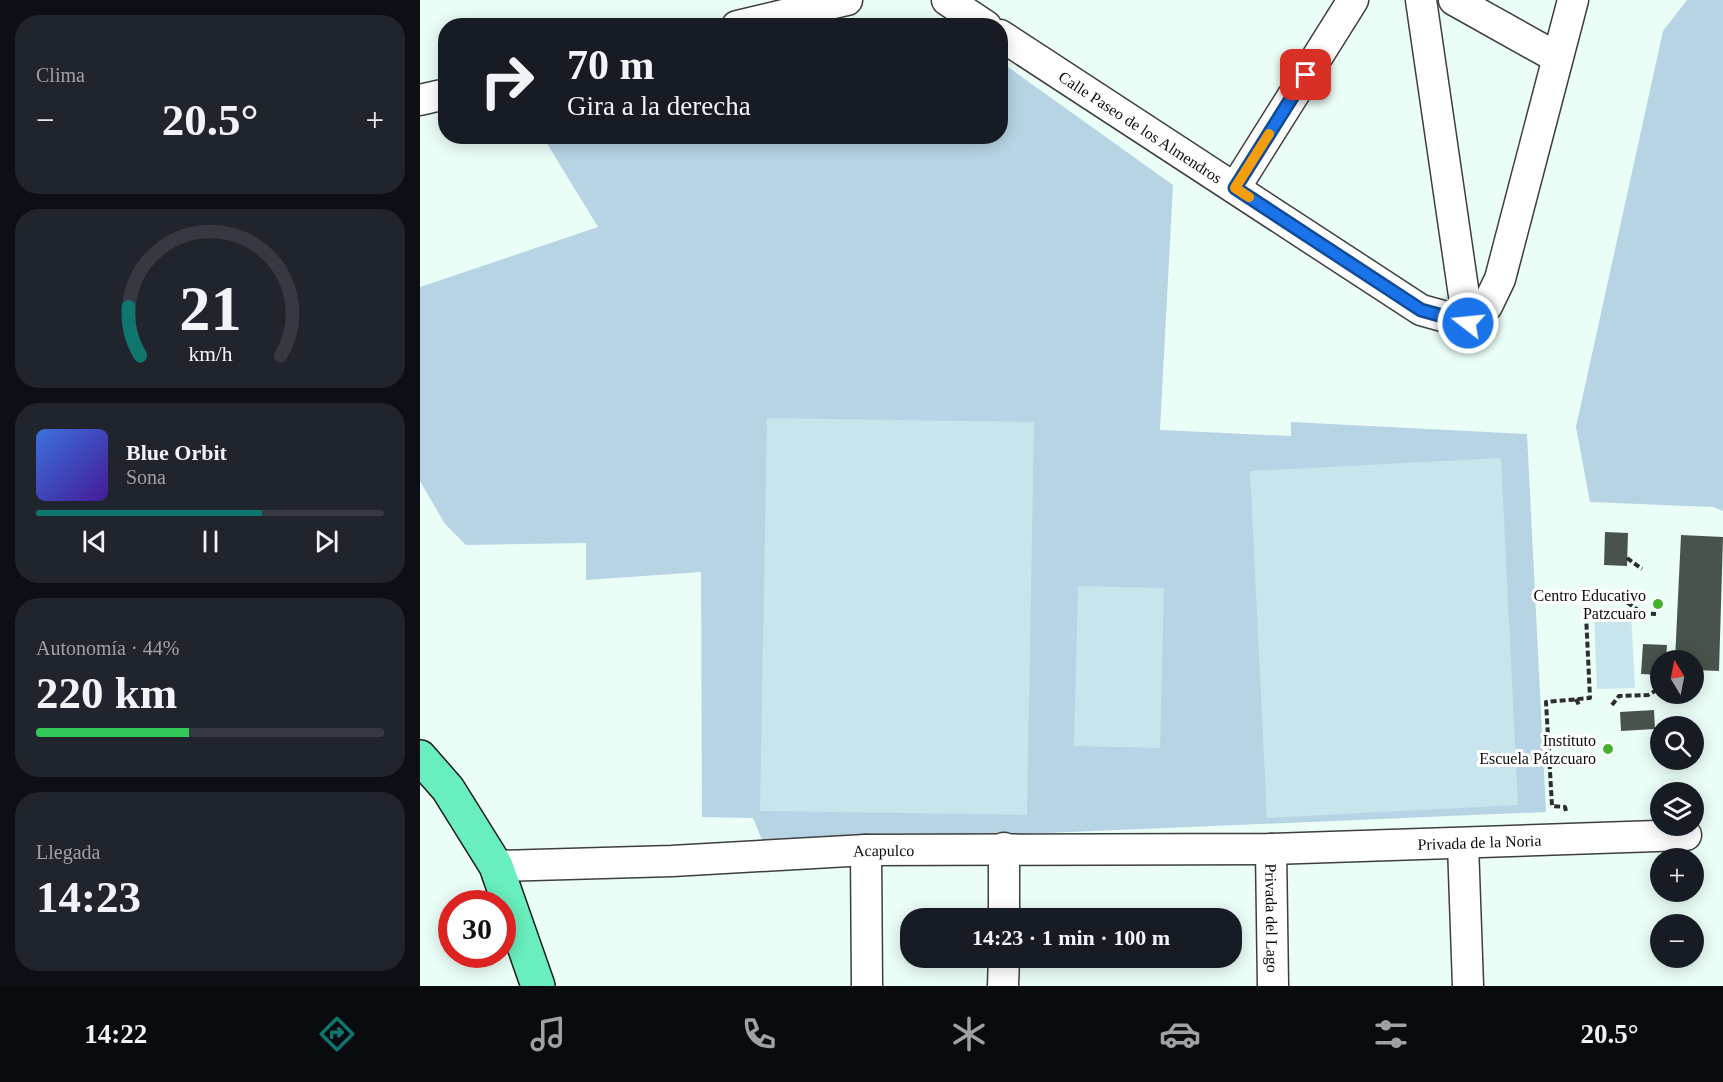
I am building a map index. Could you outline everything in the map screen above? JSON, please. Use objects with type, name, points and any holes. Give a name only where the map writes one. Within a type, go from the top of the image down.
[{"type":"main road","points":[[420,757],[448,789],[496,866],[538,986]]},
{"type":"street","points":[[772,18],[847,0]]},
{"type":"street","points":[[947,0],[974,18]]},
{"type":"street","points":[[1235,188],[1353,0]]},
{"type":"street","points":[[1421,0],[1468,323]]},
{"type":"street","points":[[1454,0],[1556,57]]},
{"type":"street","points":[[1468,323],[1486,306],[1500,279],[1536,148],[1556,57],[1573,0]]},
{"type":"street","name":"Calle Paseo de los Almendros","points":[[1008,40],[1421,310],[1468,323]]},
{"type":"street","points":[[420,99],[438,96]]},
{"type":"street","name":"Privada de la Noria","points":[[1271,849],[1656,836]]},
{"type":"street","points":[[1463,844],[1468,986]]},
{"type":"street","points":[[1004,848],[1004,908]]},
{"type":"street","name":"Acapulco","points":[[496,866],[672,861],[866,850],[1271,849]]},
{"type":"street","name":"Privada del Lago","points":[[1271,849],[1273,986]]},
{"type":"street","points":[[866,850],[867,986]]},
{"type":"street","points":[[1004,968],[1004,986]]},
{"type":"path","points":[[1627,558],[1642,569]]},
{"type":"path","points":[[1568,839],[1565,807],[1552,806],[1546,702],[1590,698],[1586,594],[1614,593],[1642,613],[1656,614]]},
{"type":"path","points":[[1612,705],[1619,696],[1650,694]]},
{"type":"path","points":[[1576,699],[1580,707]]},
{"type":"shaded area","points":[[1687,0],[1723,0],[1723,511],[1713,507],[1590,502],[1576,427],[1663,31]]},
{"type":"shaded area","points":[[1008,67],[1173,185],[1160,430],[1291,436],[1291,422],[1527,434],[1546,812],[764,845],[753,818],[702,817],[701,572],[586,580],[586,543],[466,545],[445,524],[420,481],[420,287],[598,227],[547,144],[1008,144]]},
{"type":"shaded area","points":[[767,418],[1034,422],[1027,815],[760,811]]},
{"type":"shaded area","points":[[1501,458],[1518,805],[1267,818],[1250,471]]},
{"type":"shaded area","points":[[1078,586],[1164,588],[1160,748],[1074,746]]},
{"type":"shaded area","points":[[1631,612],[1635,688],[1597,689],[1594,614]]},
{"type":"building","points":[[1605,532],[1628,533],[1627,566],[1604,565]]},
{"type":"building","points":[[1681,535],[1723,537],[1719,671],[1704,670],[1704,650],[1675,650]]},
{"type":"building","points":[[1643,644],[1667,645],[1667,650],[1650,650],[1650,674],[1641,674]]},
{"type":"building","points":[[1654,710],[1654,716],[1650,716],[1650,729],[1621,731],[1620,712]]},
{"type":"slow traffic","points":[[1249,197],[1235,188],[1269,134]]},
{"type":"place","name":"Centro Educativo Patzcuaro","points":[[1658,604]]},
{"type":"place","name":"Instituto Escuela Pátzcuaro","points":[[1608,749]]},
{"type":"route","points":[[1306,75],[1235,188],[1421,310],[1468,323]]}]
